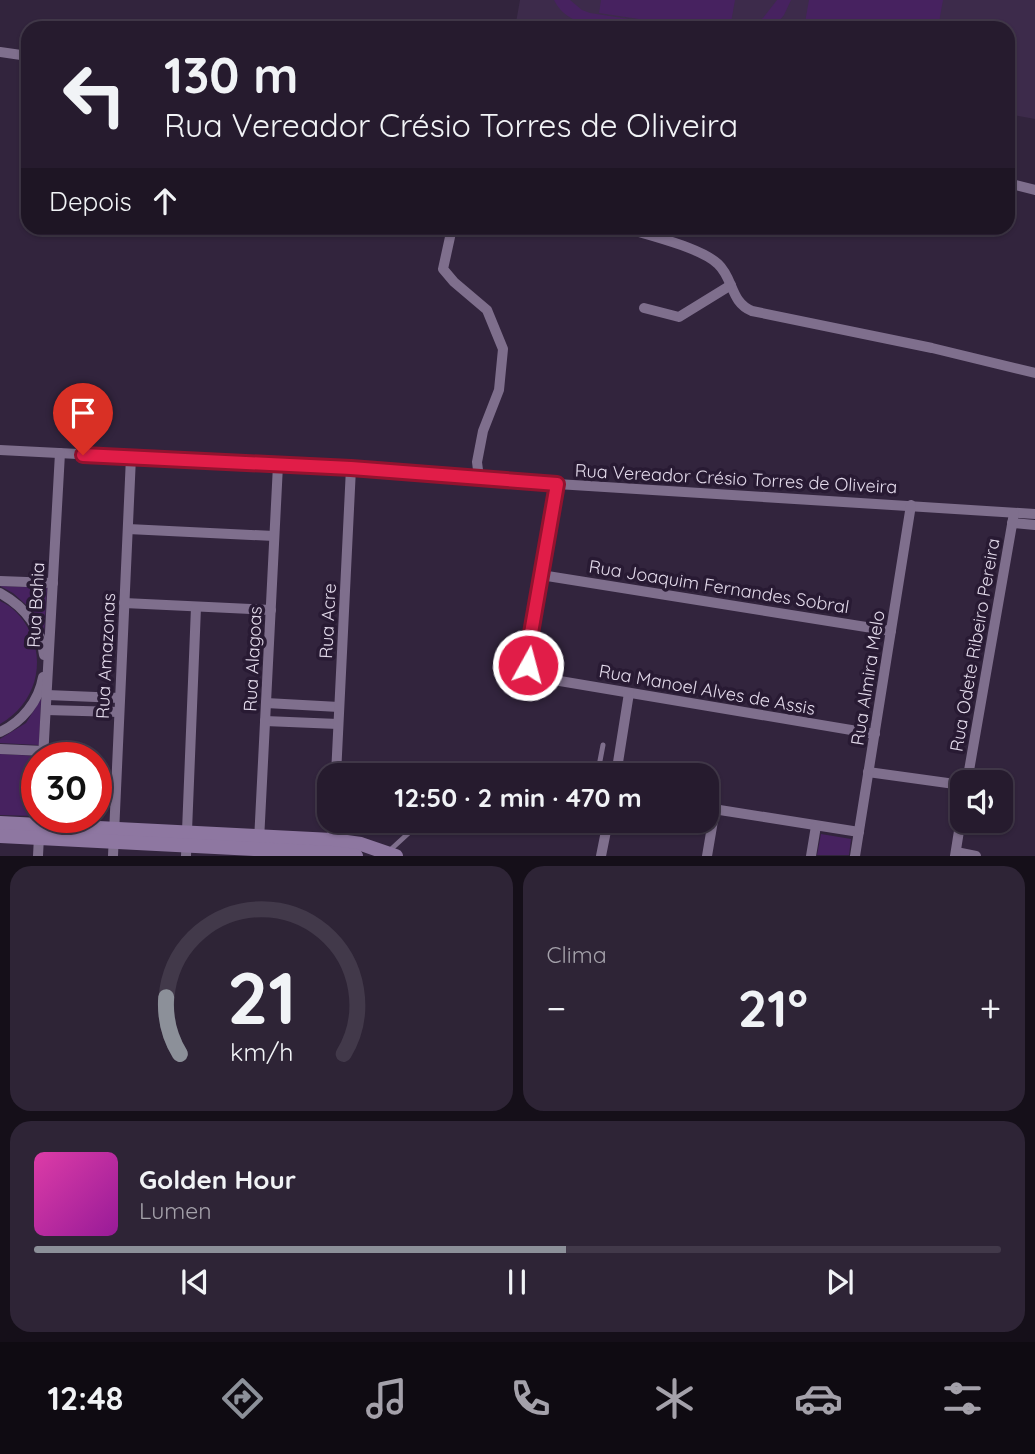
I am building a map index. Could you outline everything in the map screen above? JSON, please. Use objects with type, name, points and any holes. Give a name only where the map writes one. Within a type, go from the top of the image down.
[{"type":"street","points":[[0,52],[21,55]]},
{"type":"street","points":[[1015,185],[1035,190]]},
{"type":"street","points":[[450,235],[443,269],[486,310],[503,349],[499,390],[483,431],[477,461],[479,478]]},
{"type":"street","points":[[648,235],[705,254],[719,265],[728,277],[744,308],[752,311],[932,348],[1035,373]]},
{"type":"street","points":[[644,309],[679,317],[732,285]]},
{"type":"street","name":"Rua Vereador Crésio Torres de Oliveira","points":[[0,450],[351,468],[557,484],[911,505],[1013,518],[1035,525]]},
{"type":"street","name":"Rua Bahia","points":[[45,742],[60,453]]},
{"type":"street","name":"Rua Amazonas","points":[[113,842],[131,457]]},
{"type":"street","name":"Rua Alagoas","points":[[259,847],[278,465]]},
{"type":"street","name":"Rua Acre","points":[[336,763],[351,468]]},
{"type":"street","points":[[541,575],[557,484]]},
{"type":"street","name":"Rua Almira Melo","points":[[855,856],[911,505]]},
{"type":"street","name":"Rua Vereador Crésio Torres de Oliveira","points":[[1013,518],[1035,514]]},
{"type":"street","name":"Rua Odete Ribeiro Pereira","points":[[969,770],[1013,518]]},
{"type":"street","points":[[128,528],[274,536]]},
{"type":"street","name":"Rua Joaquim Fernandes Sobral","points":[[541,575],[891,631]]},
{"type":"street","name":"Rua Manoel Alves de Assis","points":[[541,575],[527,656],[530,672],[534,675],[874,734]]},
{"type":"street","points":[[0,581],[53,583]]},
{"type":"street","points":[[0,593],[26,612],[37,628],[47,663],[35,701],[24,716],[0,732]]},
{"type":"street","points":[[124,603],[271,610]]},
{"type":"street","points":[[186,844],[196,607]]},
{"type":"street","points":[[618,763],[629,693]]},
{"type":"street","points":[[47,695],[120,698]]},
{"type":"street","points":[[266,704],[339,707]]},
{"type":"street","points":[[46,710],[119,712]]},
{"type":"street","points":[[265,721],[338,724]]},
{"type":"street","points":[[0,749],[21,751]]},
{"type":"street","points":[[868,772],[950,783]]},
{"type":"street","points":[[719,810],[859,832]]},
{"type":"street","points":[[0,823],[21,825]]},
{"type":"street","points":[[811,856],[816,826]]},
{"type":"street","points":[[0,836],[21,831]]},
{"type":"street","points":[[38,856],[40,833]]},
{"type":"street","points":[[69,833],[113,842],[332,849],[361,844],[392,854]]},
{"type":"street","points":[[601,856],[606,833]]},
{"type":"street","points":[[707,856],[709,833]]},
{"type":"street","points":[[958,833],[955,854],[976,856]]},
{"type":"street","points":[[332,849],[356,856]]},
{"type":"lane","points":[[600,763],[603,745]]},
{"type":"lane","points":[[392,854],[410,833]]},
{"type":"shaded area","points":[[520,0],[1035,0],[1035,119],[1015,115],[1015,21],[516,21]]},
{"type":"shaded area","points":[[554,0],[570,0],[590,13],[642,21],[578,21]]},
{"type":"shaded area","points":[[601,0],[735,0],[731,21],[652,21],[599,13]]},
{"type":"shaded area","points":[[777,0],[791,0],[779,21],[758,21]]},
{"type":"shaded area","points":[[809,0],[943,0],[939,21],[805,21]]},
{"type":"shaded area","points":[[0,586],[47,588],[44,634],[33,611],[13,593]]},
{"type":"shaded area","points":[[0,601],[16,612],[28,628],[34,641],[37,668],[34,682],[22,705],[0,724]]},
{"type":"shaded area","points":[[41,699],[39,742],[0,743],[0,739],[26,723]]},
{"type":"shaded area","points":[[0,754],[21,755],[21,816],[0,815]]},
{"type":"shaded area","points":[[821,834],[851,839],[849,855],[817,855]]},
{"type":"route","points":[[83,455],[351,468],[557,484],[527,656],[528,665]]}]
